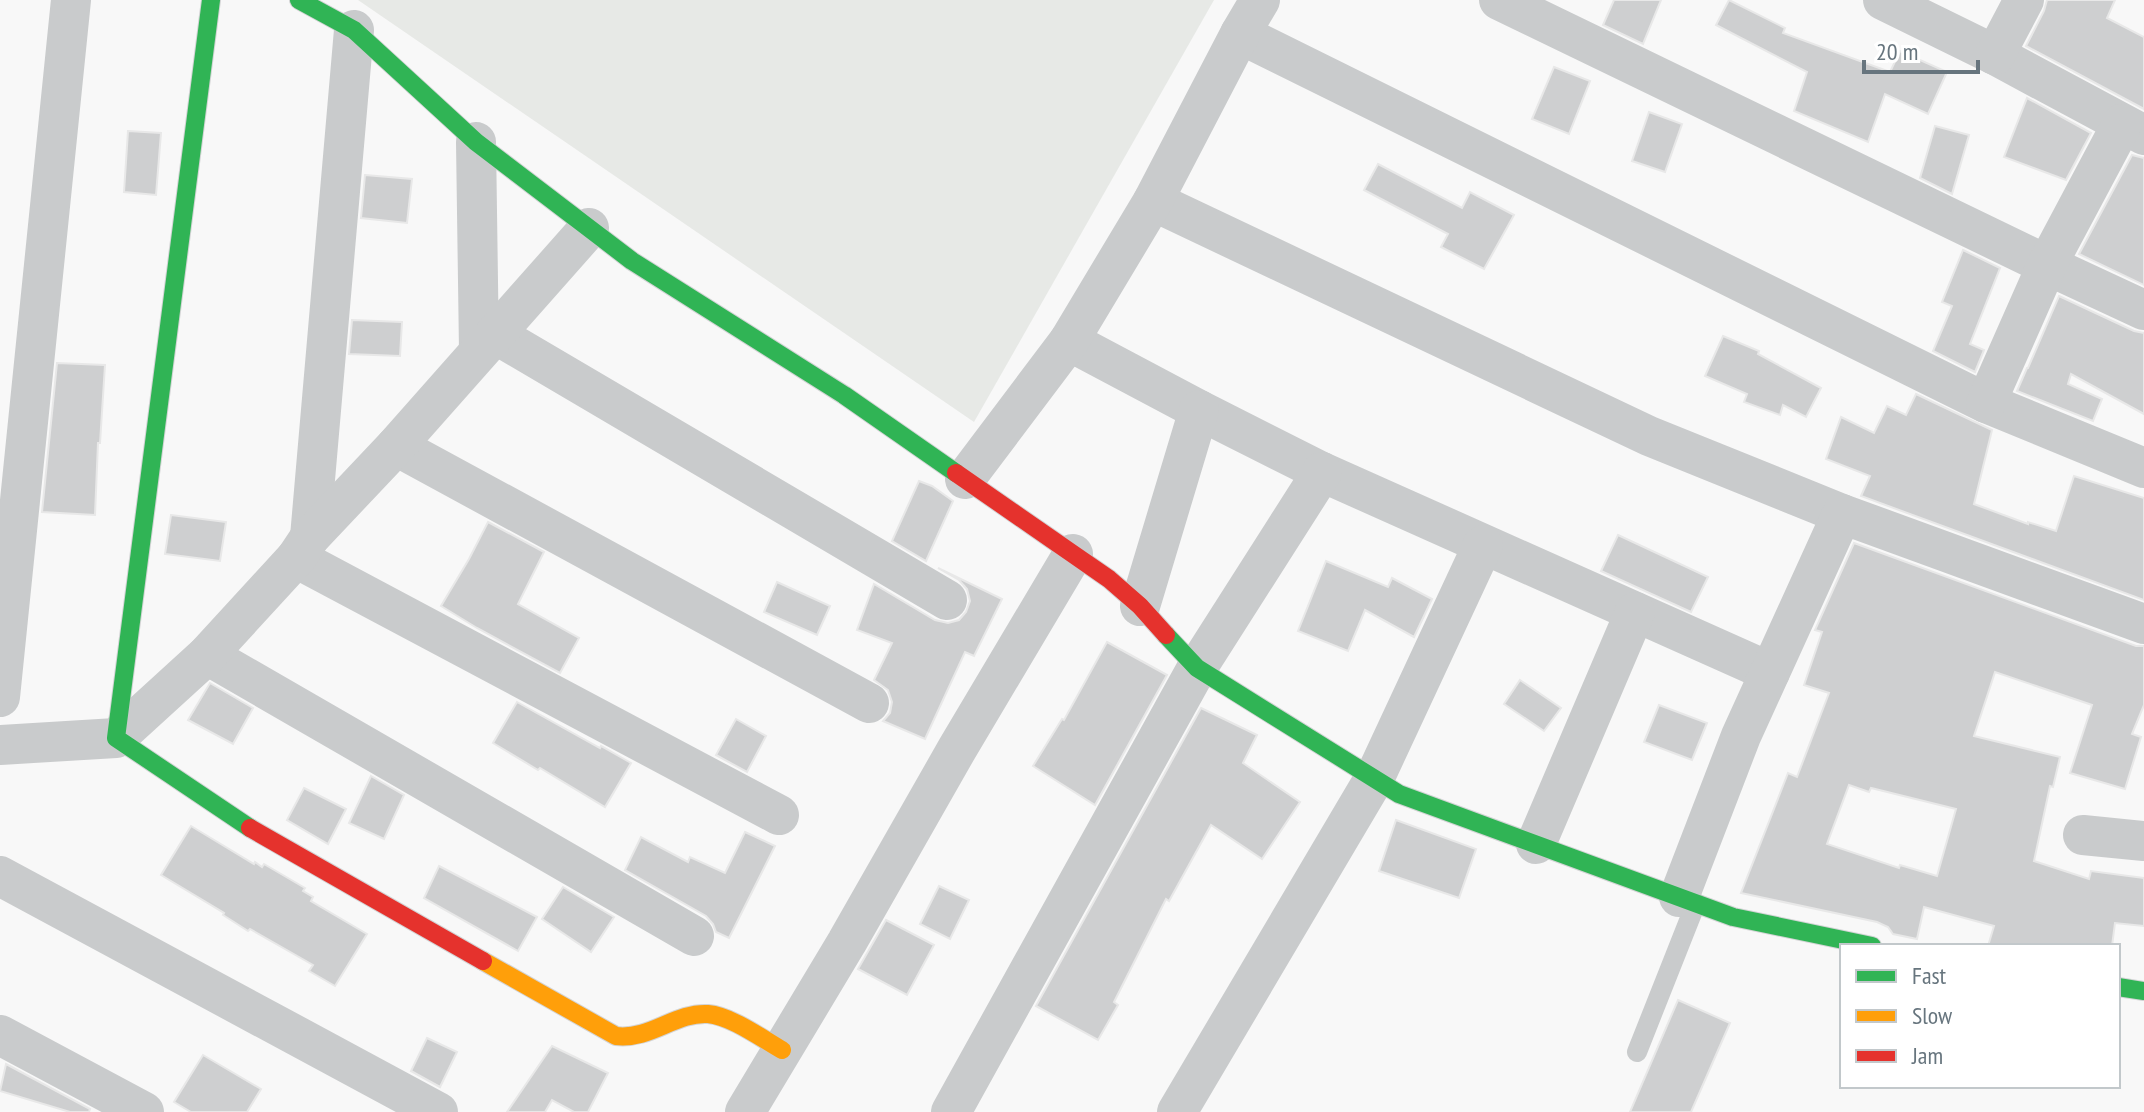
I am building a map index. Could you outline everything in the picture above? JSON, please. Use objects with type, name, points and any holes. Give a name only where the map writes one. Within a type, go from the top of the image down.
[{"type":"street","points":[[0,697],[71,0]]},
{"type":"street","points":[[116,738],[211,0]]},
{"type":"street","points":[[299,0],[354,30],[476,142],[632,261],[844,395],[1109,579],[1140,606],[1197,668],[1374,779],[1399,794],[1733,917],[1862,944]]},
{"type":"street","points":[[965,479],[1069,341],[1153,201],[1260,0]]},
{"type":"street","points":[[1883,0],[1995,55],[2133,130],[2047,265],[1986,403]]},
{"type":"street","points":[[1995,55],[2024,0]]},
{"type":"street","points":[[1509,2],[2144,310]]},
{"type":"street","points":[[303,548],[354,30]]},
{"type":"street","points":[[1240,34],[1986,403],[2144,468]]},
{"type":"street","points":[[476,142],[487,343]]},
{"type":"street","points":[[1153,201],[1649,436],[1842,514],[2144,624]]},
{"type":"street","points":[[116,738],[207,655],[589,228]]},
{"type":"street","points":[[1069,341],[1322,472],[1770,672]]},
{"type":"street","points":[[487,343],[947,600]]},
{"type":"street","points":[[1140,606],[1199,410]]},
{"type":"street","points":[[396,446],[869,703]]},
{"type":"street","points":[[951,1112],[1197,668],[1322,472]]},
{"type":"street","points":[[1688,900],[1741,736],[1842,514]]},
{"type":"street","points":[[1177,1112],[1374,779],[1483,545]]},
{"type":"street","points":[[303,548],[779,815]]},
{"type":"street","points":[[745,1112],[1073,554]]},
{"type":"street","points":[[1536,844],[1635,612]]},
{"type":"street","points":[[207,655],[694,936]]},
{"type":"street","points":[[0,745],[116,738],[243,824],[616,1036],[635,1038],[686,1016],[707,1014],[721,1017],[782,1050]]},
{"type":"street","points":[[2083,835],[2144,841]]},
{"type":"street","points":[[0,876],[438,1112]]},
{"type":"street","points":[[2120,987],[2144,991]]},
{"type":"street","points":[[0,1035],[144,1112]]},
{"type":"lane","points":[[1637,1052],[1688,900]]},
{"type":"shaded area","points":[[358,0],[1214,0],[974,422]]},
{"type":"building","points":[[1614,0],[1661,0],[1643,44],[1603,25]]},
{"type":"building","points":[[1729,0],[1785,28],[1783,33],[1890,72],[1900,51],[1947,72],[1928,114],[1885,94],[1868,142],[1794,111],[1807,72],[1716,25]]},
{"type":"building","points":[[2047,0],[2115,0],[2107,18],[2144,37],[2144,109],[2026,46]]},
{"type":"building","points":[[1554,67],[1590,81],[1569,134],[1532,119]]},
{"type":"building","points":[[2027,98],[2091,133],[2066,180],[2004,157]]},
{"type":"building","points":[[1649,112],[1682,124],[1665,172],[1632,161]]},
{"type":"building","points":[[1935,126],[1969,135],[1952,194],[1920,178]]},
{"type":"building","points":[[128,131],[161,133],[156,195],[124,192]]},
{"type":"building","points":[[2132,155],[2144,158],[2144,285],[2079,254]]},
{"type":"building","points":[[1378,164],[1462,208],[1470,192],[1514,215],[1484,269],[1441,247],[1448,234],[1364,190]]},
{"type":"building","points":[[365,175],[412,179],[407,223],[361,218]]},
{"type":"building","points":[[1963,250],[2000,268],[1970,344],[1984,350],[1975,372],[1933,351],[1952,306],[1942,302]]},
{"type":"building","points":[[2059,296],[2144,333],[2144,414],[2071,374],[2068,384],[2102,399],[2093,421],[2017,391]]},
{"type":"building","points":[[352,320],[402,322],[400,356],[349,354]]},
{"type":"building","points":[[1723,336],[1759,351],[1758,354],[1821,388],[1806,417],[1783,405],[1780,415],[1744,402],[1747,394],[1705,376]]},
{"type":"building","points":[[57,363],[105,365],[95,515],[42,512]]},
{"type":"building","points":[[1916,394],[1992,430],[1974,504],[2056,531],[2074,476],[2144,498],[2144,600],[1861,496],[1870,476],[1826,459],[1841,417],[1874,433],[1887,406],[1906,415]]},
{"type":"building","points":[[919,481],[953,501],[926,561],[892,541]]},
{"type":"building","points":[[171,515],[226,522],[220,561],[165,554]]},
{"type":"building","points":[[488,522],[544,552],[518,604],[579,638],[560,673],[441,606]]},
{"type":"building","points":[[1618,535],[1708,577],[1691,612],[1601,571]]},
{"type":"building","points":[[1854,543],[2136,646],[2144,646],[2144,705],[2132,734],[2141,737],[2125,789],[2070,773],[2092,705],[1995,672],[1974,736],[2060,757],[2053,787],[2050,786],[2034,861],[2089,879],[2091,871],[2144,878],[2144,926],[2115,923],[2112,944],[1989,944],[1994,926],[1924,907],[1917,939],[1893,934],[1888,927],[1877,922],[1741,893],[1788,773],[1797,777],[1829,693],[1804,685],[1822,632],[1815,630]],"holes":[[[1849,785],[1869,792],[1871,788],[1956,809],[1937,876],[1900,865],[1899,868],[1827,844]]]},
{"type":"building","points":[[1326,561],[1388,587],[1392,578],[1432,599],[1414,637],[1365,610],[1348,651],[1298,631]]},
{"type":"building","points":[[938,568],[1002,599],[974,656],[965,652],[925,739],[883,721],[890,713],[892,702],[888,690],[874,680],[892,643],[857,630],[874,584],[935,620],[948,623],[959,620],[970,601],[967,589],[959,580]]},
{"type":"building","points":[[777,582],[830,606],[817,635],[764,612]]},
{"type":"building","points":[[1107,642],[1167,675],[1095,805],[1033,766],[1064,720]]},
{"type":"building","points":[[1520,680],[1561,708],[1544,731],[1504,704]]},
{"type":"building","points":[[210,683],[253,708],[233,744],[188,720]]},
{"type":"building","points":[[517,702],[631,763],[605,807],[493,743]]},
{"type":"building","points":[[1659,705],[1707,723],[1692,760],[1644,742]]},
{"type":"building","points":[[1201,708],[1257,735],[1243,763],[1300,802],[1262,859],[1211,825],[1169,901],[1166,899],[1114,1002],[1118,1005],[1098,1040],[1036,1006]]},
{"type":"building","points":[[736,719],[766,736],[747,772],[716,755]]},
{"type":"building","points":[[371,776],[404,795],[384,839],[349,823]]},
{"type":"building","points":[[304,788],[346,809],[328,844],[287,820]]},
{"type":"building","points":[[1396,820],[1476,849],[1459,898],[1379,871]]},
{"type":"building","points":[[191,826],[254,864],[262,867],[264,864],[305,888],[303,891],[313,897],[311,901],[367,934],[335,986],[309,971],[313,965],[250,929],[248,931],[161,875]]},
{"type":"building","points":[[745,832],[775,846],[729,938],[716,932],[706,916],[625,870],[641,837],[688,862],[690,857],[725,873]]},
{"type":"building","points":[[439,866],[537,917],[518,951],[424,898]]},
{"type":"building","points":[[939,886],[969,900],[950,939],[920,924]]},
{"type":"building","points":[[563,887],[614,917],[591,952],[542,919]]},
{"type":"building","points":[[886,920],[934,945],[907,995],[858,969]]},
{"type":"building","points":[[1678,1000],[1730,1023],[1691,1112],[1630,1112]]},
{"type":"building","points":[[427,1038],[457,1052],[440,1087],[411,1071]]},
{"type":"building","points":[[552,1046],[608,1073],[588,1112],[574,1112],[552,1100],[545,1112],[507,1112]]},
{"type":"building","points":[[203,1055],[261,1089],[247,1112],[191,1112],[174,1102]]},
{"type":"building","points":[[6,1064],[90,1109],[89,1112],[70,1112],[0,1091]]},
{"type":"traffic: fast","points":[[211,0],[116,738],[250,828]]},
{"type":"traffic: fast","points":[[299,0],[354,30],[476,142],[632,261],[844,395],[956,473]]},
{"type":"traffic: fast","points":[[1166,635],[1197,668],[1399,794],[1733,917],[1862,944]]},
{"type":"traffic: fast","points":[[2120,987],[2144,991]]},
{"type":"traffic: slow","points":[[483,961],[616,1036],[640,1034],[685,1017],[708,1014],[736,1023],[782,1050]]},
{"type":"traffic: jam","points":[[956,473],[1109,579],[1140,606],[1166,635]]},
{"type":"traffic: jam","points":[[250,828],[483,961]]}]
